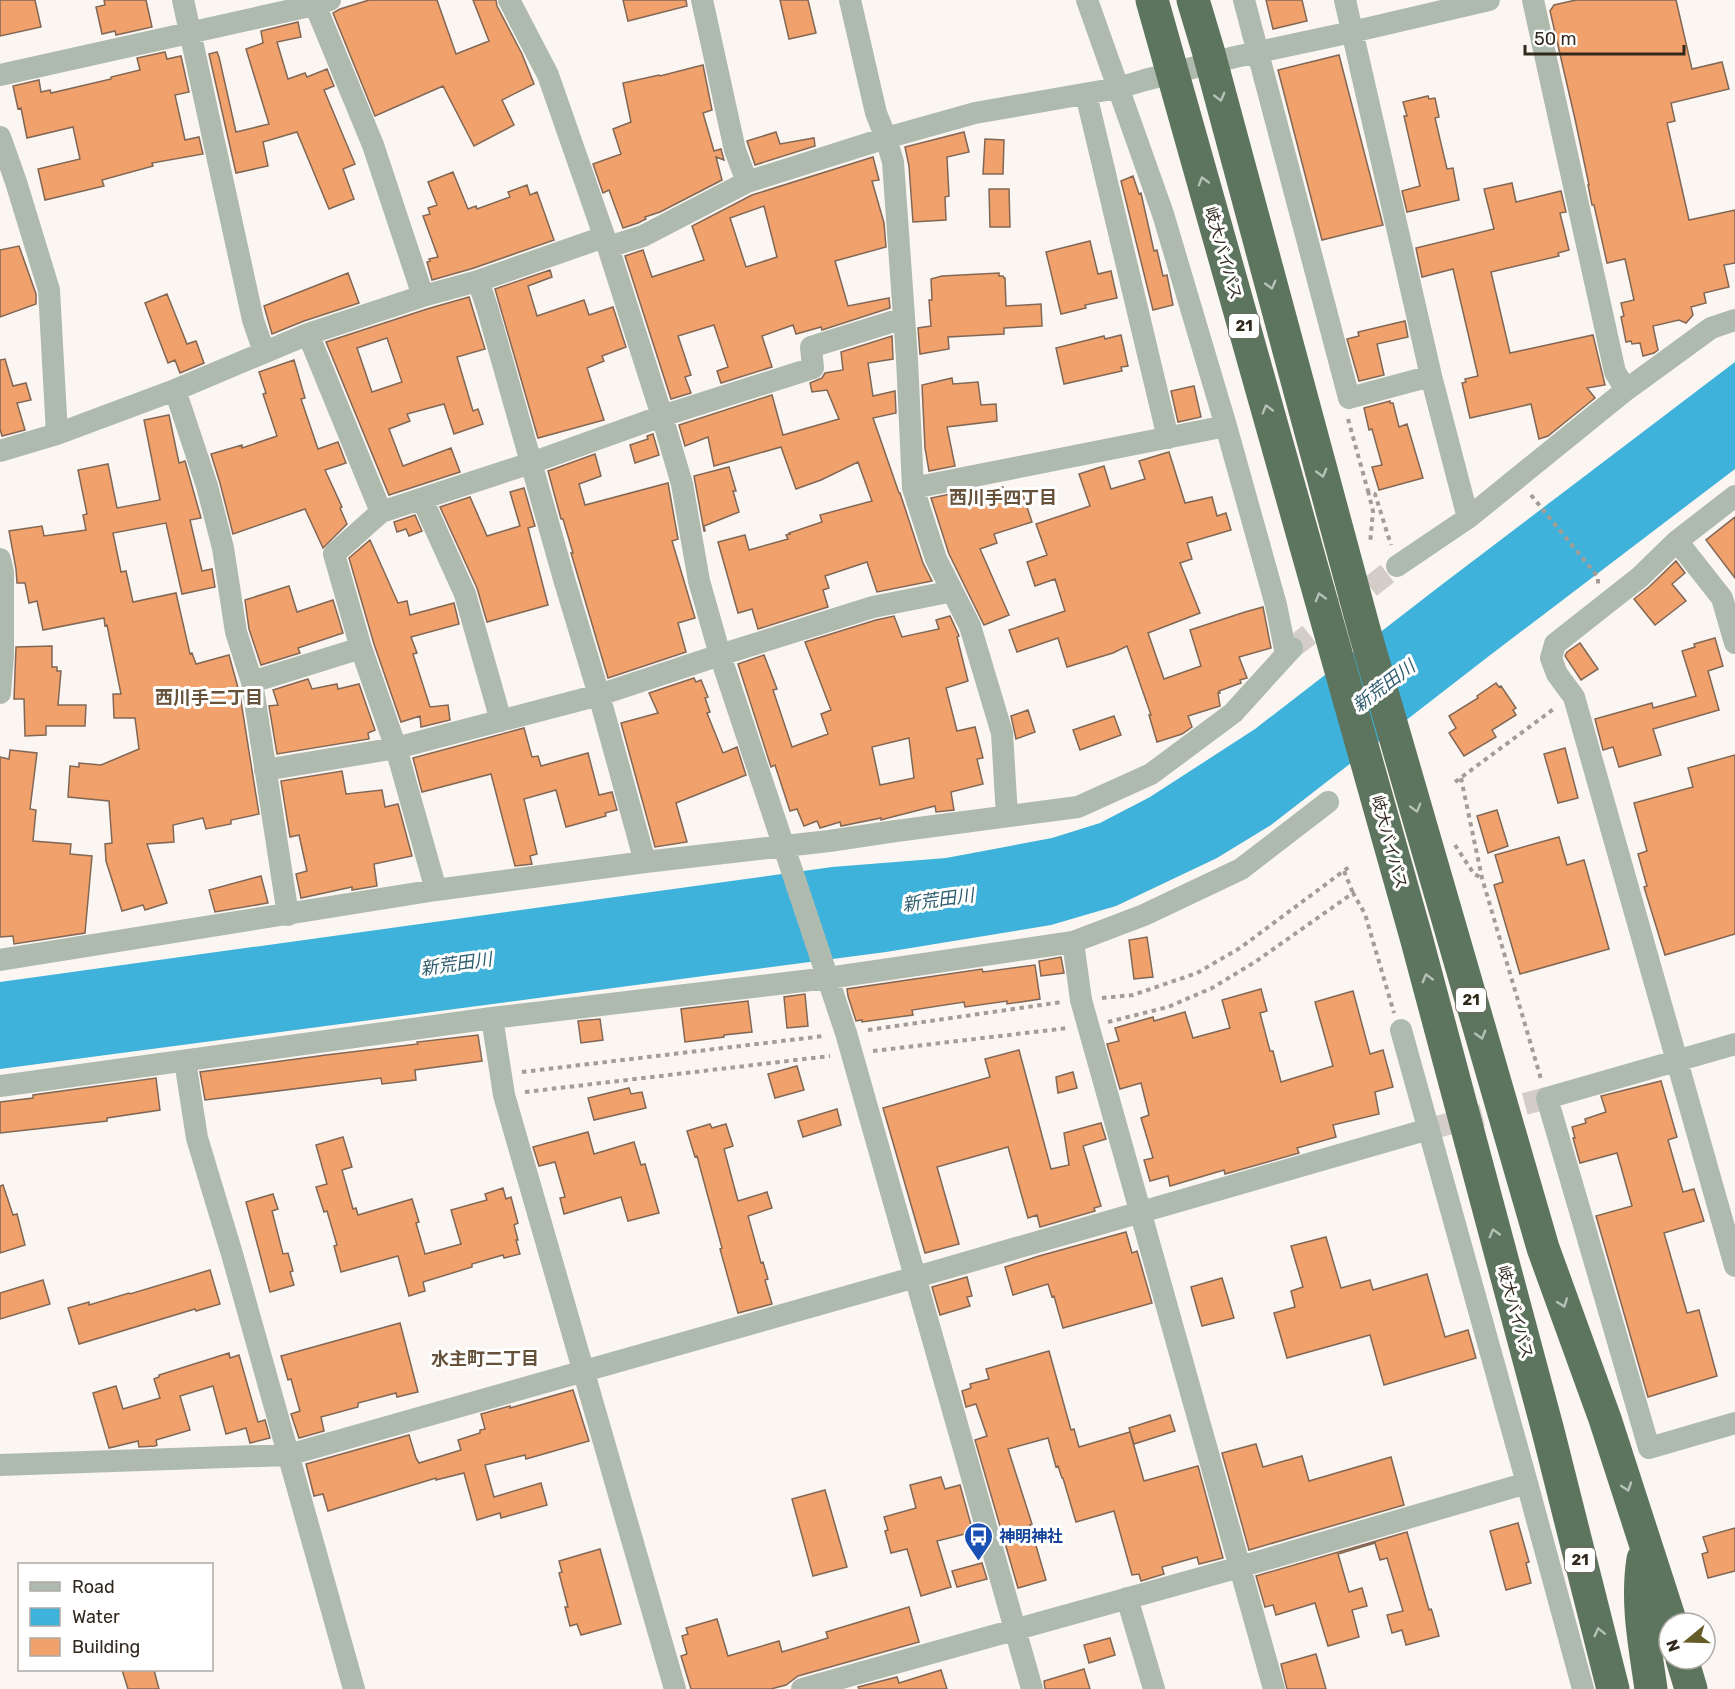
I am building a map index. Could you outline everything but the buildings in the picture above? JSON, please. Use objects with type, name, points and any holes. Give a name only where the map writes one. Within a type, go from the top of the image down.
[{"type":"highway","name":"21","points":[[1128,0],[1130,7],[1170,62]]},
{"type":"highway","name":"岐大バイパス","points":[[1152,0],[1416,937],[1548,1431],[1613,1689]]},
{"type":"highway","name":"岐大バイパス","points":[[1193,0],[1365,633],[1540,1237],[1605,1419],[1667,1611]]},
{"type":"highway","name":"21","points":[[1208,0],[1208,50]]},
{"type":"highway","name":"21","points":[[1646,1543],[1640,1578],[1641,1618],[1652,1689]]},
{"type":"highway","points":[[1686,1671],[1691,1689]]},
{"type":"street","points":[[183,0],[253,320],[264,352]]},
{"type":"street","points":[[509,0],[548,75],[606,242],[662,416],[682,483],[699,581],[720,655],[849,1043],[1032,1689]]},
{"type":"street","points":[[702,0],[735,150],[747,182]]},
{"type":"street","points":[[850,0],[876,113],[893,162],[913,488],[936,559],[970,626],[1002,733],[1007,816]]},
{"type":"street","points":[[0,960],[436,890],[645,862],[786,856],[829,841],[1078,807],[1151,774],[1233,713],[1289,651],[1226,426],[1163,214],[1087,0]]},
{"type":"street","points":[[1244,0],[1349,398],[1431,376]]},
{"type":"street","points":[[1345,0],[1431,376],[1468,518]]},
{"type":"street","points":[[0,451],[57,434],[175,390],[308,334],[423,296],[606,242],[643,236],[747,182],[886,138],[975,113],[1118,88],[1489,0]]},
{"type":"street","points":[[1533,0],[1615,372],[1626,390]]},
{"type":"street","points":[[0,75],[319,2],[373,145],[423,296]]},
{"type":"street","points":[[1086,94],[1167,438]]},
{"type":"street","points":[[0,137],[49,290],[57,434]]},
{"type":"street","points":[[478,281],[599,695],[645,862]]},
{"type":"street","points":[[436,890],[396,748],[362,648],[334,554],[381,512],[531,463],[662,416],[813,368],[811,346],[904,318]]},
{"type":"street","points":[[1398,565],[1468,518],[1626,390],[1711,328],[1735,320]]},
{"type":"street","points":[[308,334],[381,512]]},
{"type":"street","points":[[175,390],[207,486],[223,548],[236,632],[252,682],[288,915]]},
{"type":"street","points":[[913,488],[1226,426]]},
{"type":"street","points":[[1735,496],[1677,541],[1640,577],[1555,644],[1551,658],[1557,674],[1574,697],[1735,1266]]},
{"type":"street","points":[[422,499],[465,594],[501,721]]},
{"type":"street","points":[[1677,541],[1722,598],[1735,643]]},
{"type":"street","points":[[0,559],[3,572],[3,656],[0,693]]},
{"type":"street","points":[[265,770],[396,748],[599,695],[873,607],[943,593],[951,588]]},
{"type":"street","points":[[252,682],[362,648]]},
{"type":"street","points":[[0,1086],[826,972],[1072,942],[1144,915],[1241,869],[1328,802]]},
{"type":"street","points":[[1072,942],[1081,1000],[1274,1689]]},
{"type":"street","points":[[492,1018],[503,1084],[675,1689]]},
{"type":"street","points":[[1401,1030],[1583,1689]]},
{"type":"street","points":[[1735,1044],[1547,1098],[1649,1448],[1735,1423]]},
{"type":"street","points":[[185,1061],[197,1138],[354,1689]]},
{"type":"street","points":[[0,1465],[288,1455],[1429,1129]]},
{"type":"street","points":[[802,1689],[1240,1567],[1527,1483]]},
{"type":"street","points":[[1127,1598],[1154,1689]]},
{"type":"path","points":[[1349,398],[1345,408],[1373,512]]},
{"type":"path","points":[[1368,491],[1375,494],[1398,565]]},
{"type":"path","points":[[1531,495],[1598,577]]},
{"type":"path","points":[[1455,782],[1555,708],[1574,697]]},
{"type":"path","points":[[1461,778],[1482,878],[1547,1098]]},
{"type":"path","points":[[503,1084],[849,1043],[1081,1000],[1133,995],[1197,973],[1240,948],[1349,867]]},
{"type":"path","points":[[1344,871],[1365,914],[1394,1014],[1401,1030]]},
{"type":"path","points":[[1474,874],[1482,878]]},
{"type":"path","points":[[503,1084],[849,1043],[1088,1025],[1124,1019],[1168,1007],[1212,988],[1255,962],[1353,893]]},
{"type":"water","name":"新荒田川","points":[[1735,362],[1735,469],[1271,825],[1217,858],[1116,906],[1051,925],[886,952],[0,1069],[0,982],[832,867],[946,858],[1052,838],[1100,823],[1150,797],[1255,729]]},
{"type":"tunnel","points":[[1292,648],[1397,566]]},
{"type":"tunnel","points":[[1429,1129],[1547,1098]]},
{"type":"place","name":"神明神社","points":[[978,1562]]},
{"type":"district","name":"西川手四丁目","points":[[1003,498]]},
{"type":"district","name":"西川手二丁目","points":[[209,698]]},
{"type":"district","name":"水主町二丁目","points":[[485,1359]]}]
